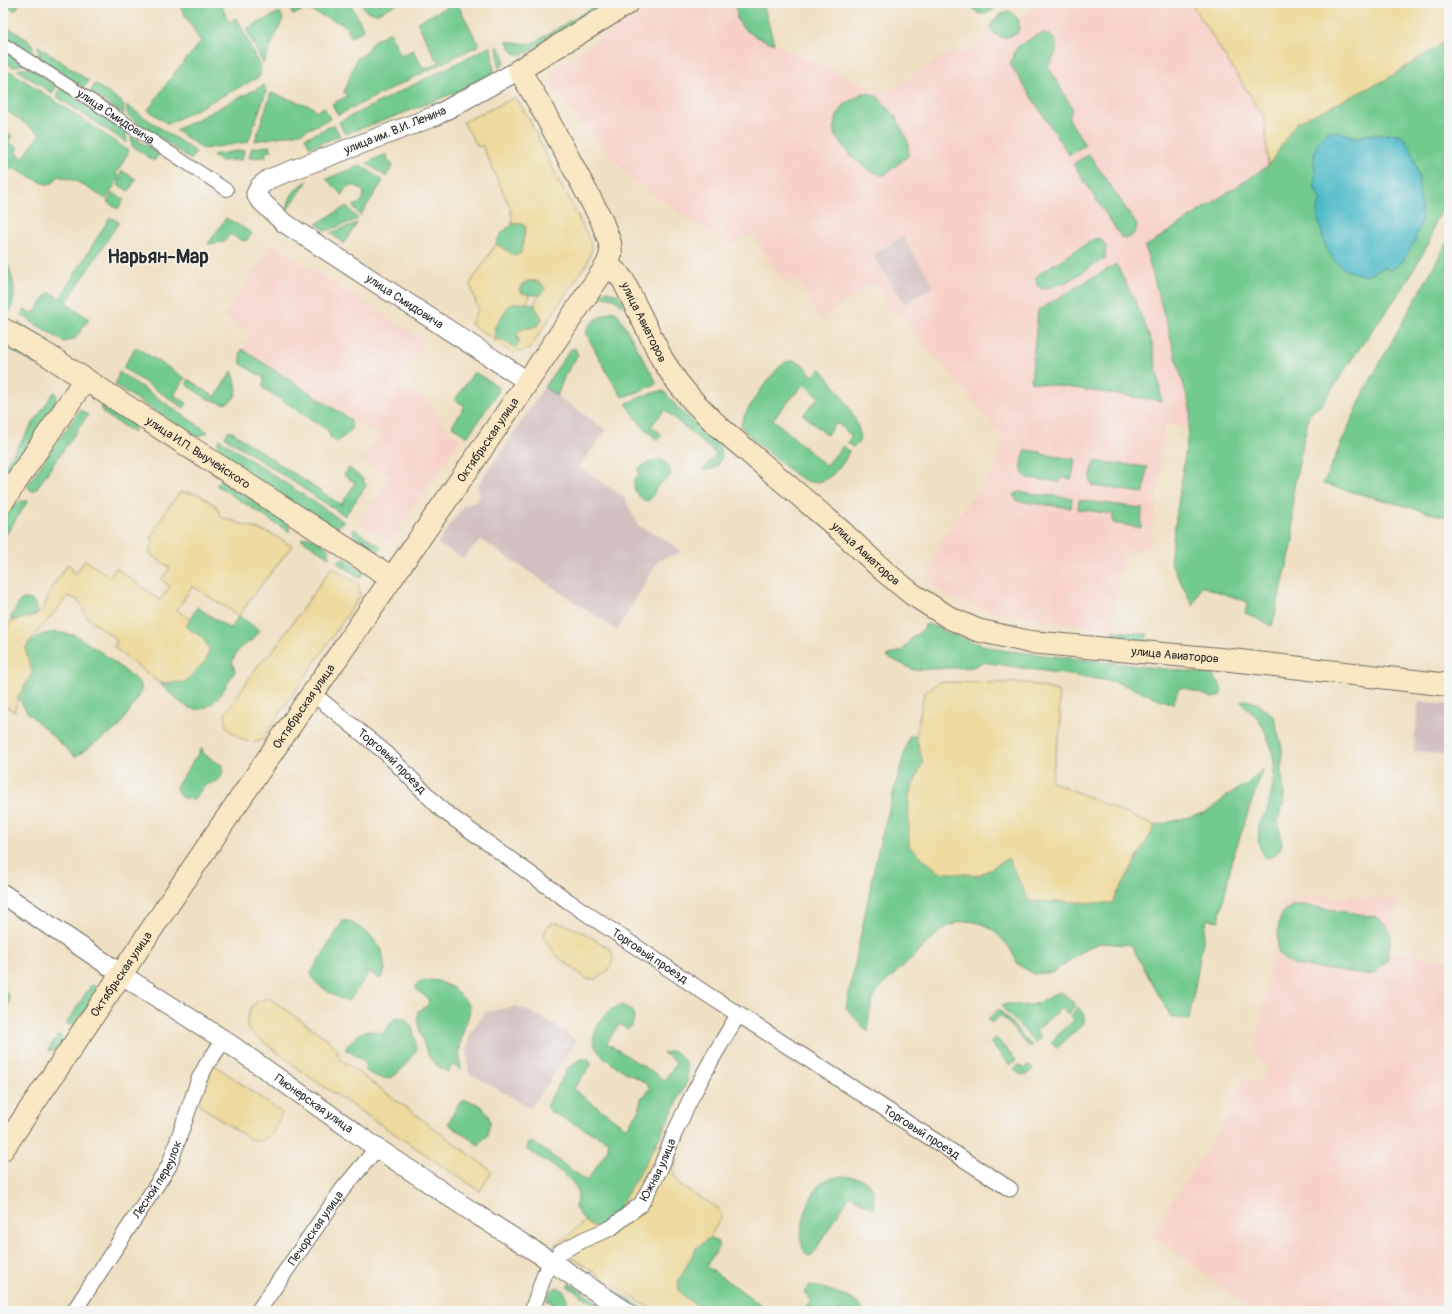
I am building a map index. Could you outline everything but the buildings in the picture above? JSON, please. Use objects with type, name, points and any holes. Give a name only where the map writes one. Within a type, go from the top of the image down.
[{"type":"main road","name":"улица им. В.И. Ленина","points":[[519,70],[628,3]]},
{"type":"main road","points":[[519,70],[539,103],[602,219],[610,243],[611,254],[607,265]]},
{"type":"main road","name":"Октябрьская улица","points":[[3,1149],[312,693],[475,459],[607,265]]},
{"type":"main road","name":"улица Авиаторов","points":[[607,265],[623,280],[662,359],[678,383],[718,426],[840,530],[885,572],[912,594],[950,618],[977,630],[1030,642],[1231,660],[1449,685]]},
{"type":"main road","name":"улица И.П. Выучейского","points":[[3,329],[85,379],[392,578]]},
{"type":"main road","points":[[3,501],[85,379]]},
{"type":"street","name":"улица Смидовича","points":[[3,44],[227,190]]},
{"type":"street","name":"улица им. В.И. Ленина","points":[[283,222],[259,199],[256,194],[260,186],[269,180],[435,116],[519,70]]},
{"type":"street","name":"улица Смидовича","points":[[283,222],[527,382]]},
{"type":"street","name":"Торговый проезд","points":[[312,693],[386,753],[442,810],[595,919],[738,1015],[1010,1189]]},
{"type":"street","name":"Пионерская улица","points":[[3,894],[121,974],[224,1040],[377,1148],[625,1311]]},
{"type":"street","name":"Южная улица","points":[[532,1311],[545,1273],[560,1252],[611,1228],[641,1204],[661,1167],[675,1132],[694,1092],[712,1057],[738,1015]]},
{"type":"street","name":"Лесной переулок","points":[[74,1311],[168,1166],[199,1079],[209,1061],[224,1040]]},
{"type":"street","name":"Печорская улица","points":[[258,1311],[342,1190],[377,1148]]},
{"type":"shaded area","points":[[654,3],[763,3],[774,44],[884,94],[951,51],[963,53],[1043,3],[1191,3],[1265,119],[1268,166],[1145,247],[1191,411],[1190,427],[1165,425],[1151,546],[1122,555],[1112,631],[991,611],[948,596],[933,586],[925,578],[946,531],[994,470],[1003,436],[910,328],[902,313],[892,313],[874,283],[821,318],[796,278],[785,285],[752,234],[729,246],[632,180],[550,88],[552,75],[558,67]]},
{"type":"shaded area","points":[[902,236],[934,286],[905,304],[873,255]]},
{"type":"shaded area","points":[[273,244],[425,341],[398,382],[428,402],[449,430],[461,439],[389,542],[360,523],[390,477],[363,460],[379,435],[242,349],[251,334],[224,315]]},
{"type":"shaded area","points":[[544,387],[606,430],[579,467],[624,497],[638,526],[660,536],[682,552],[659,560],[617,630],[481,540],[463,558],[437,544],[464,505],[474,503],[478,499],[480,494],[477,486]]},
{"type":"shaded area","points":[[355,671],[372,681],[369,685],[353,675]]},
{"type":"shaded area","points":[[1419,701],[1449,705],[1449,755],[1413,751]]},
{"type":"shaded area","points":[[1305,894],[1398,900],[1392,951],[1449,961],[1449,1311],[1282,1311],[1271,1303],[1265,1311],[1253,1311],[1150,1233],[1234,1109],[1233,1098],[1244,1079],[1260,1081],[1268,1069],[1255,1054],[1281,906]]},
{"type":"shaded area","points":[[517,1006],[547,1020],[577,1041],[531,1108],[469,1073],[467,1048],[470,1033],[485,1012]]},
{"type":"green space","points":[[6,3],[20,3],[15,11],[5,5]]},
{"type":"green space","points":[[178,3],[220,3],[229,22],[237,18],[261,69],[259,77],[168,124],[148,110],[176,71],[201,42]]},
{"type":"green space","points":[[306,3],[345,3],[351,5],[364,30],[351,37],[345,25],[306,9],[293,15],[291,10]]},
{"type":"green space","points":[[361,3],[399,3],[376,14],[366,11]]},
{"type":"green space","points":[[457,3],[479,45],[338,115],[332,104],[347,96],[344,92],[357,58],[365,54],[373,41],[390,32],[401,56],[413,50],[424,70],[440,62],[438,58],[436,59],[417,22]]},
{"type":"green space","points":[[601,3],[610,3],[521,55],[514,53],[506,41],[528,44],[536,41]]},
{"type":"green space","points":[[732,3],[763,3],[774,44],[744,29],[738,21],[736,10]]},
{"type":"green space","points":[[970,3],[1001,3],[991,11],[981,14],[976,11]]},
{"type":"green space","points":[[1008,11],[1014,14],[1018,19],[1019,29],[1018,33],[1004,38],[994,34],[990,29],[994,20]]},
{"type":"green space","points":[[280,12],[283,19],[263,63],[246,29]]},
{"type":"green space","points":[[11,29],[32,43],[33,53],[6,36]]},
{"type":"green space","points":[[1044,33],[1054,39],[1056,43],[1056,51],[1048,66],[1072,108],[1069,119],[1085,145],[1069,155],[1010,64],[1017,47],[1035,36]]},
{"type":"green space","points":[[1449,39],[1449,200],[1435,221],[1429,243],[1403,288],[1363,343],[1322,404],[1309,415],[1293,492],[1293,542],[1272,626],[1245,613],[1248,602],[1201,586],[1193,606],[1170,561],[1191,411],[1145,247],[1268,166],[1295,123],[1385,80]],"holes":[[[1345,133],[1358,138],[1365,135],[1399,134],[1403,261],[1391,270],[1383,267],[1377,271],[1325,244],[1317,211],[1321,201],[1315,188],[1315,168]]]},
{"type":"green space","points":[[497,45],[504,56],[504,62],[499,68]]},
{"type":"green space","points":[[38,46],[89,81],[84,88],[39,58]]},
{"type":"green space","points":[[491,46],[494,72],[459,91],[345,134],[339,122]]},
{"type":"green space","points":[[3,50],[24,64],[13,67],[3,60]]},
{"type":"green space","points":[[29,67],[57,86],[52,93],[17,70]]},
{"type":"green space","points":[[12,72],[129,151],[116,174],[120,177],[106,199],[76,181],[58,176],[53,183],[48,185],[15,169],[8,169],[3,172],[3,129],[12,136],[8,142],[18,148],[15,152],[23,158],[40,134],[3,108],[3,73]]},
{"type":"green space","points":[[95,84],[123,103],[124,114],[90,92]]},
{"type":"green space","points":[[264,85],[266,92],[248,142],[203,149],[176,130]]},
{"type":"green space","points":[[61,88],[126,132],[127,143],[56,96]]},
{"type":"green space","points":[[271,93],[313,107],[316,112],[324,107],[330,119],[300,133],[255,141]]},
{"type":"green space","points":[[863,93],[872,94],[879,98],[897,118],[908,142],[909,155],[886,174],[881,175],[871,171],[854,159],[836,137],[834,126],[837,116],[845,104]]},
{"type":"green space","points":[[126,105],[196,152],[191,160],[128,116]]},
{"type":"green space","points":[[334,125],[340,136],[310,147],[305,138]]},
{"type":"green space","points":[[131,135],[159,154],[154,161],[132,146]]},
{"type":"green space","points":[[270,146],[272,151],[265,152],[266,157],[249,158],[252,148]]},
{"type":"green space","points":[[244,150],[242,160],[219,161],[212,155]]},
{"type":"green space","points":[[386,154],[389,162],[393,165],[386,177],[367,163]]},
{"type":"green space","points":[[1089,154],[1137,225],[1132,236],[1127,238],[1121,237],[1073,164]]},
{"type":"green space","points":[[361,165],[383,181],[360,216],[353,206],[362,200],[364,193],[359,187],[349,186],[342,195],[326,179]]},
{"type":"green space","points":[[122,171],[136,179],[129,191],[118,185],[122,177],[120,175]]},
{"type":"green space","points":[[308,181],[287,210],[289,200],[293,192]]},
{"type":"green space","points":[[112,193],[124,199],[118,209],[107,202]]},
{"type":"green space","points":[[347,206],[358,219],[326,231],[316,224]]},
{"type":"green space","points":[[110,217],[119,222],[66,303],[89,319],[75,339],[64,342],[21,315],[24,310],[32,313],[35,312],[49,292],[60,298]]},
{"type":"green space","points":[[226,218],[252,233],[247,240],[243,241],[230,234],[224,242],[208,244]]},
{"type":"green space","points":[[357,223],[344,243],[330,233]]},
{"type":"green space","points":[[520,223],[526,227],[521,253],[515,257],[496,244],[497,240],[505,230],[512,225]]},
{"type":"green space","points":[[1099,238],[1106,247],[1105,258],[1067,282],[1043,289],[1037,285],[1036,277],[1040,273],[1094,239]]},
{"type":"green space","points":[[1449,239],[1449,518],[1323,484],[1365,390]]},
{"type":"green space","points":[[3,251],[11,274],[14,289],[13,304],[10,312],[3,308]]},
{"type":"green space","points":[[1116,264],[1137,305],[1152,343],[1162,401],[1031,382],[1038,310]]},
{"type":"green space","points":[[528,281],[537,281],[544,286],[545,289],[539,295],[531,295],[521,292],[519,288]]},
{"type":"green space","points":[[607,291],[619,295],[625,304],[621,306],[611,297],[604,297],[598,300],[594,298],[600,292]]},
{"type":"green space","points":[[514,303],[527,303],[535,305],[541,318],[540,324],[533,328],[528,327],[517,338],[520,342],[515,348],[502,340],[495,340],[495,329],[499,318],[510,305]]},
{"type":"green space","points":[[613,311],[618,314],[657,383],[638,392],[622,397],[607,373],[587,335],[588,326]]},
{"type":"green space","points":[[18,322],[50,342],[48,346],[18,328]]},
{"type":"green space","points":[[3,337],[40,359],[36,365],[3,345]]},
{"type":"green space","points":[[136,347],[185,378],[174,395],[187,403],[184,408],[123,368]]},
{"type":"green space","points":[[575,348],[578,355],[565,375],[557,396],[544,387],[571,349]]},
{"type":"green space","points":[[242,349],[350,419],[351,427],[349,432],[337,442],[330,437],[328,430],[263,388],[264,378],[241,364],[240,354]]},
{"type":"green space","points":[[795,361],[802,364],[813,376],[820,369],[823,371],[843,398],[850,410],[860,434],[859,442],[852,447],[847,442],[852,436],[837,423],[827,435],[803,415],[819,397],[804,384],[773,419],[826,466],[843,446],[849,451],[843,463],[834,473],[826,479],[818,482],[810,482],[789,470],[752,439],[741,426],[742,420],[752,402],[774,373],[786,362]]},
{"type":"green space","points":[[232,371],[237,390],[236,395],[230,402],[224,404],[208,399],[187,384],[188,379],[215,397]]},
{"type":"green space","points":[[119,372],[208,432],[198,437],[193,436],[115,385]]},
{"type":"green space","points":[[474,372],[496,385],[499,391],[467,437],[452,426],[465,406],[455,400]]},
{"type":"green space","points":[[664,391],[678,408],[719,445],[721,450],[721,460],[717,466],[709,470],[703,470],[716,454],[665,410],[651,426],[662,435],[657,440],[642,426],[626,404],[644,396]]},
{"type":"green space","points":[[54,392],[57,395],[52,411],[3,485],[3,469]]},
{"type":"green space","points":[[101,406],[106,407],[133,423],[134,433],[103,413]]},
{"type":"green space","points":[[80,410],[88,415],[34,492],[29,489],[28,484]]},
{"type":"green space","points":[[229,430],[341,505],[355,483],[344,475],[349,468],[363,479],[366,486],[345,516],[225,437]]},
{"type":"green space","points":[[219,439],[344,522],[339,526],[330,529],[223,457],[218,447]]},
{"type":"green space","points":[[1025,450],[1075,459],[1072,479],[1061,478],[1060,482],[1027,478],[1024,475],[1022,468]]},
{"type":"green space","points":[[661,459],[668,466],[671,475],[657,487],[649,500],[644,500],[634,488],[634,480],[639,474],[638,469],[649,462]]},
{"type":"green space","points":[[1094,461],[1147,467],[1144,493],[1093,486],[1090,480]]},
{"type":"green space","points":[[222,481],[286,522],[289,526],[289,532],[216,485]]},
{"type":"green space","points":[[1019,492],[1072,498],[1071,508],[1017,501],[1014,495]]},
{"type":"green space","points":[[1079,500],[1142,508],[1141,528],[1113,523],[1113,514],[1078,509]]},
{"type":"green space","points":[[21,501],[28,501],[3,539],[3,527],[6,517],[11,509]]},
{"type":"green space","points":[[354,529],[381,547],[377,553],[366,549],[356,541],[353,534]]},
{"type":"green space","points":[[307,537],[317,540],[324,545],[329,551],[329,557],[301,539]]},
{"type":"green space","points":[[341,559],[345,559],[365,572],[360,578],[337,562]]},
{"type":"green space","points":[[24,599],[33,601],[38,613],[34,616],[12,621],[11,617],[20,601]]},
{"type":"green space","points":[[197,607],[230,629],[239,616],[259,630],[251,641],[240,648],[232,661],[235,671],[219,697],[208,706],[201,709],[194,709],[185,706],[159,683],[170,684],[186,627]]},
{"type":"green space","points":[[929,624],[964,639],[1001,650],[1210,674],[1219,683],[1221,695],[1213,698],[1185,688],[1179,688],[1173,704],[1116,682],[983,662],[973,667],[914,670],[886,656],[903,650],[912,638],[924,629],[925,625]]},
{"type":"green space","points":[[1112,631],[1148,634],[1145,642],[1115,640],[1113,638]]},
{"type":"green space","points":[[55,632],[75,635],[101,652],[138,681],[141,686],[141,693],[119,727],[75,757],[27,712],[18,697],[32,673],[25,650],[37,636]]},
{"type":"green space","points":[[1246,700],[1257,703],[1274,717],[1282,748],[1284,795],[1283,805],[1278,821],[1282,844],[1278,853],[1271,857],[1265,858],[1259,842],[1259,832],[1260,823],[1266,813],[1271,795],[1274,760],[1262,725],[1256,716],[1246,708],[1241,701]]},
{"type":"green space","points":[[909,736],[916,736],[923,762],[909,795],[980,875],[1008,858],[1112,903],[1155,826],[1207,812],[1231,793],[1247,784],[1263,769],[1232,860],[1219,921],[1207,919],[1189,1020],[1171,1017],[1131,945],[1100,943],[1087,948],[1054,972],[1034,974],[1018,964],[1011,950],[996,933],[980,923],[971,921],[951,925],[940,931],[880,988],[870,1009],[868,1032],[846,1008],[878,850]]},
{"type":"green space","points":[[202,748],[204,754],[223,766],[222,775],[218,781],[205,785],[194,799],[182,797],[178,793],[176,787]]},
{"type":"green space","points":[[1295,905],[1377,917],[1387,926],[1391,935],[1387,961],[1375,973],[1366,975],[1291,964],[1278,952],[1278,931],[1283,913]]},
{"type":"green space","points":[[343,921],[349,921],[369,934],[382,950],[385,971],[380,979],[369,972],[350,1000],[346,1001],[333,995],[316,983],[311,973]]},
{"type":"green space","points":[[430,980],[438,981],[453,988],[470,1005],[469,1016],[464,1028],[461,1042],[461,1070],[453,1064],[448,1072],[435,1064],[428,1053],[422,1038],[417,1016],[418,1011],[427,1006],[429,1002],[427,998],[417,990],[416,985],[420,982]]},
{"type":"green space","points":[[92,984],[100,990],[74,1025],[66,1024]]},
{"type":"green space","points":[[3,989],[8,995],[9,1001],[3,1014]]},
{"type":"green space","points":[[1060,992],[1076,1005],[1068,1014],[1061,1008],[1036,1031],[1041,1038],[1036,1043],[1001,1006],[1008,1004],[1034,1004]]},
{"type":"green space","points":[[622,1005],[632,1010],[634,1017],[632,1026],[627,1029],[619,1024],[607,1043],[665,1080],[677,1062],[663,1053],[674,1051],[682,1057],[686,1064],[687,1081],[647,1162],[633,1186],[608,1221],[599,1227],[595,1227],[591,1226],[585,1221],[575,1207],[578,1196],[577,1188],[571,1181],[553,1166],[527,1150],[528,1144],[533,1142],[587,1181],[608,1149],[608,1141],[548,1109],[547,1105],[568,1068],[581,1059],[589,1059],[591,1065],[573,1089],[626,1128],[639,1111],[641,1098],[650,1088],[646,1083],[608,1060],[596,1048],[594,1042],[596,1030],[603,1017],[614,1008]]},
{"type":"green space","points":[[1078,1007],[1085,1016],[1084,1023],[1057,1048],[1051,1042],[1074,1020],[1070,1016]]},
{"type":"green space","points":[[999,1009],[1032,1046],[1030,1048],[1001,1015],[991,1023],[988,1019]]},
{"type":"green space","points":[[397,1017],[403,1018],[410,1025],[414,1035],[416,1051],[395,1075],[390,1078],[375,1076],[366,1071],[364,1061],[345,1049],[363,1032],[373,1031],[384,1033],[392,1021]]},
{"type":"green space","points":[[59,1034],[63,1042],[55,1050],[48,1050]]},
{"type":"green space","points":[[996,1038],[1016,1060],[1010,1065],[990,1043]]},
{"type":"green space","points":[[1019,1065],[1024,1069],[1030,1065],[1033,1069],[1028,1074],[1020,1075],[1014,1069]]},
{"type":"green space","points":[[464,1100],[481,1106],[489,1117],[490,1122],[488,1135],[479,1144],[480,1146],[448,1124],[457,1106]]},
{"type":"green space","points":[[842,1176],[858,1178],[868,1183],[873,1193],[874,1209],[850,1195],[813,1254],[809,1256],[804,1251],[801,1243],[801,1233],[810,1200],[821,1183]]},
{"type":"green space","points":[[709,1238],[718,1242],[718,1249],[706,1266],[770,1311],[704,1311],[687,1299],[679,1291],[678,1282],[696,1248]]},
{"type":"green space","points":[[580,1268],[646,1311],[638,1311],[578,1272]]},
{"type":"green space","points":[[569,1283],[611,1311],[605,1311],[567,1286]]},
{"type":"green space","points":[[809,1286],[815,1286],[845,1296],[862,1307],[862,1311],[803,1311],[809,1304],[810,1300],[804,1292]]},
{"type":"green space","points":[[556,1287],[563,1290],[565,1293],[568,1311],[551,1311],[552,1302],[547,1301],[547,1299]]},
{"type":"sand","points":[[1191,3],[1449,3],[1449,39],[1385,80],[1296,123],[1268,166],[1265,119]]},
{"type":"sand","points":[[514,98],[518,101],[529,119],[564,192],[567,195],[590,241],[592,250],[587,263],[530,348],[523,352],[517,351],[514,354],[471,324],[478,309],[470,284],[496,244],[515,256],[521,253],[526,227],[520,223],[512,224],[511,210],[482,145],[478,147],[463,122]],"holes":[[[528,281],[537,281],[544,286],[545,289],[535,302],[542,319],[541,322],[535,327],[525,328],[519,331],[517,334],[520,342],[515,348],[502,340],[495,339],[494,328],[509,305],[514,303],[527,303],[530,295],[522,293],[519,290],[522,284]]]},
{"type":"sand","points":[[180,492],[199,494],[216,506],[221,517],[272,534],[292,546],[251,598],[239,616],[192,586],[177,610],[190,619],[186,627],[203,638],[209,649],[206,660],[185,682],[159,683],[114,647],[117,642],[115,638],[86,617],[83,607],[78,600],[68,596],[25,649],[32,673],[18,697],[14,712],[3,703],[3,634],[12,621],[34,616],[43,609],[52,587],[68,564],[73,568],[72,573],[76,573],[85,560],[110,577],[116,568],[160,600],[170,586],[161,580],[170,568],[150,554],[150,548],[155,541],[151,538],[166,510]]},
{"type":"sand","points":[[332,567],[359,585],[360,596],[262,740],[256,742],[245,741],[231,732],[226,725],[225,714],[259,664],[272,652]]},
{"type":"sand","points":[[939,682],[1027,683],[1058,691],[1061,725],[1051,781],[1155,826],[1112,903],[1029,901],[1008,858],[980,875],[939,872],[909,846],[909,795],[923,762],[916,736],[924,693]]},
{"type":"sand","points":[[553,923],[560,923],[574,928],[609,948],[613,957],[611,966],[608,970],[596,979],[587,979],[563,961],[555,954],[544,938],[546,929]]},
{"type":"sand","points":[[268,998],[329,1040],[338,1050],[339,1058],[492,1171],[480,1191],[308,1076],[248,1030],[247,1018],[252,1006],[258,1001]]},
{"type":"sand","points":[[209,1061],[282,1113],[273,1132],[262,1141],[249,1139],[201,1106],[197,1097]]},
{"type":"sand","points":[[657,1143],[678,1158],[673,1173],[679,1185],[718,1208],[722,1217],[709,1238],[696,1248],[678,1282],[679,1291],[687,1299],[705,1311],[654,1311],[568,1255],[555,1244],[568,1236],[585,1221],[598,1228],[606,1225],[616,1213]]},
{"type":"water","points":[[1336,131],[1358,138],[1365,135],[1399,134],[1405,139],[1412,151],[1418,173],[1422,219],[1415,241],[1403,261],[1391,270],[1383,267],[1366,276],[1348,271],[1334,261],[1326,247],[1317,211],[1321,201],[1315,188],[1314,153],[1318,141],[1326,132]]},
{"type":"district","name":"Нарьян-Мар","points":[[158,256]]}]
